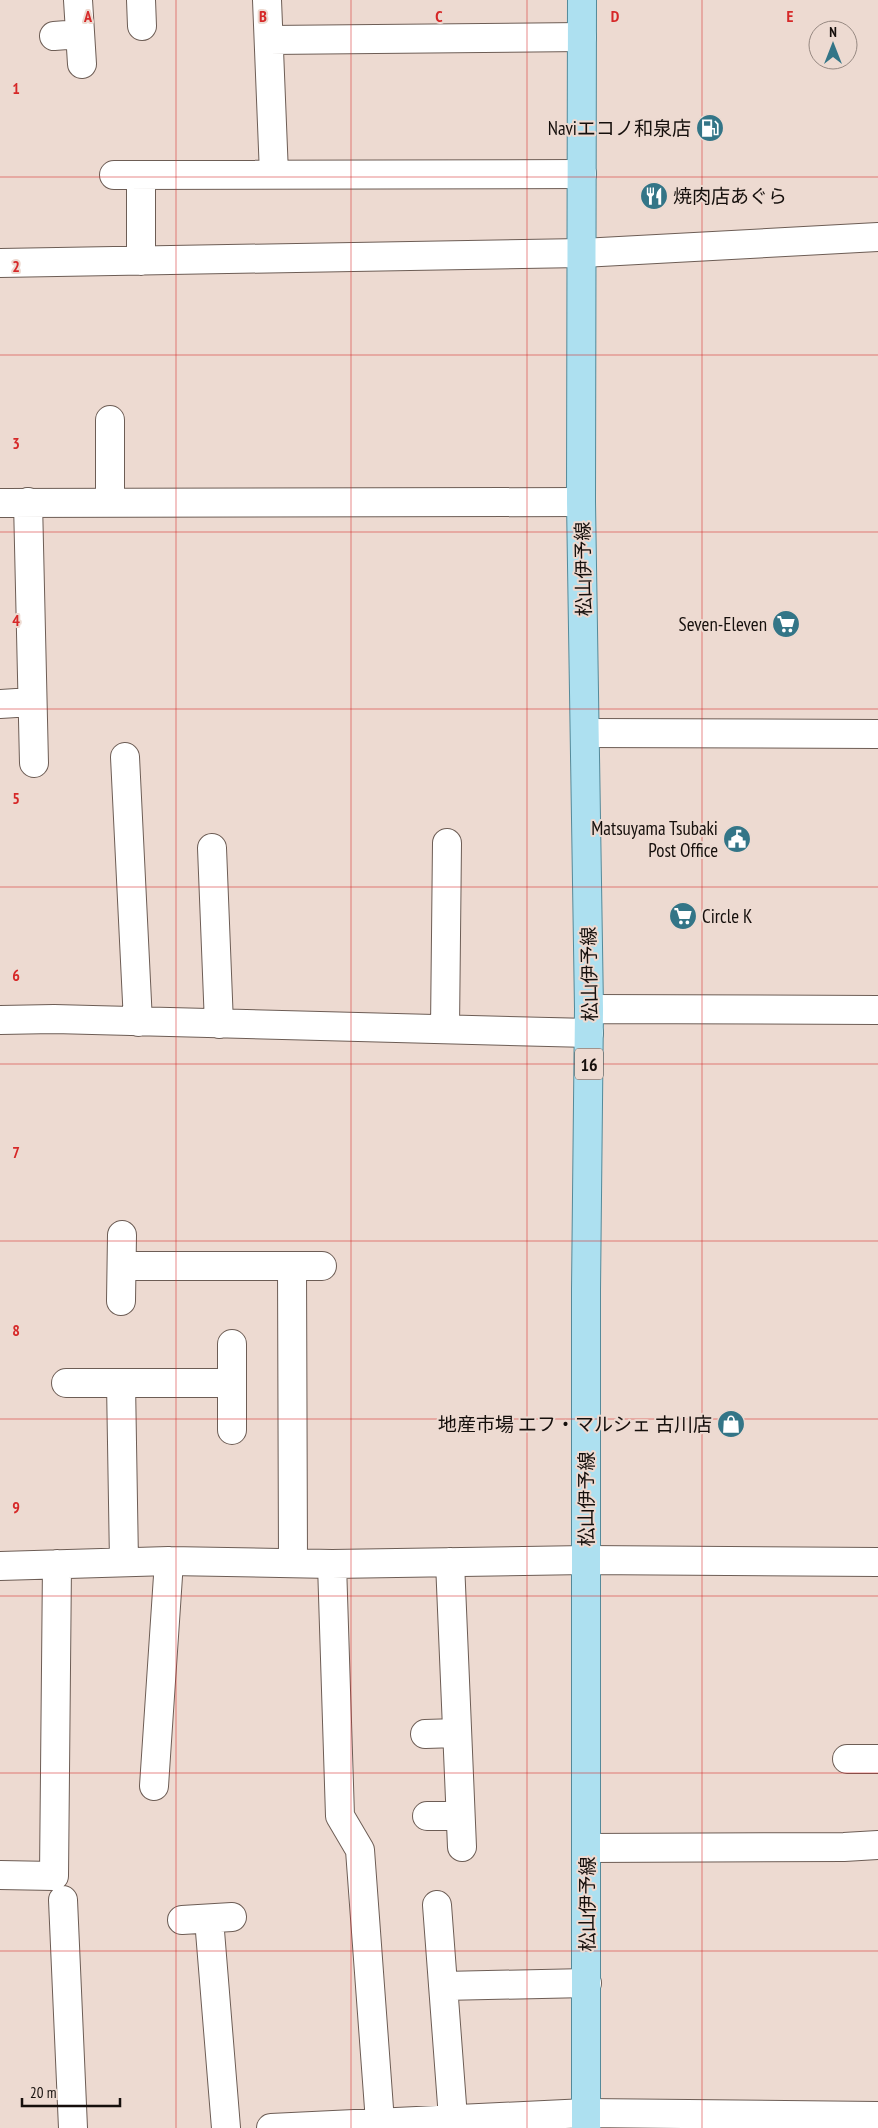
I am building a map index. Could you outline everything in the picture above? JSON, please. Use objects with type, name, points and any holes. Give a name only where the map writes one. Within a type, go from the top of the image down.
[{"type":"main road","name":"松山伊予線","points":[[582,0],[581,502],[589,1021],[586,1560],[586,2120]]},
{"type":"street","points":[[78,0],[67,35],[82,64]]},
{"type":"street","points":[[267,0],[274,174]]},
{"type":"street","points":[[269,40],[582,37]]},
{"type":"street","points":[[114,176],[582,174]]},
{"type":"street","points":[[141,261],[142,176]]},
{"type":"street","points":[[0,263],[582,253],[878,237]]},
{"type":"street","points":[[110,420],[110,502]]},
{"type":"street","points":[[28,502],[34,763]]},
{"type":"street","points":[[0,503],[581,502]]},
{"type":"street","points":[[0,704],[32,702]]},
{"type":"street","points":[[586,733],[878,734]]},
{"type":"street","points":[[125,757],[138,1022]]},
{"type":"street","points":[[445,1029],[447,843]]},
{"type":"street","points":[[212,848],[219,1024]]},
{"type":"street","points":[[0,1020],[445,1029],[589,1021],[878,1010]]},
{"type":"street","points":[[121,1301],[122,1234]]},
{"type":"street","points":[[122,1266],[322,1266]]},
{"type":"street","points":[[292,1266],[294,1563]]},
{"type":"street","points":[[232,1344],[232,1430]]},
{"type":"street","points":[[66,1382],[232,1382]]},
{"type":"street","points":[[121,1382],[124,1562]]},
{"type":"street","points":[[0,1566],[168,1561],[332,1564],[586,1560],[878,1562]]},
{"type":"street","points":[[154,1786],[168,1561]]},
{"type":"street","points":[[450,1562],[462,1847]]},
{"type":"street","points":[[0,1875],[54,1876],[57,1564]]},
{"type":"street","points":[[332,1564],[340,1816],[360,1850],[380,2122]]},
{"type":"street","points":[[425,1734],[457,1733]]},
{"type":"street","points":[[847,1759],[878,1759]]},
{"type":"street","points":[[427,1816],[460,1816]]},
{"type":"street","points":[[587,1848],[844,1847],[878,1845]]},
{"type":"street","points":[[64,1900],[73,2128]]},
{"type":"street","points":[[437,1904],[453,2118]]},
{"type":"street","points":[[182,1920],[220,1918],[226,2128]]},
{"type":"street","points":[[443,1986],[587,1983]]},
{"type":"street","points":[[271,2128],[453,2118],[808,2121],[878,2116]]},
{"type":"place","name":"Naviエコノ和泉店","points":[[710,128]]},
{"type":"place","name":"焼肉店あぐら","points":[[654,196]]},
{"type":"place","name":"Seven-Eleven","points":[[786,624]]},
{"type":"place","name":"Matsuyama Tsubaki Post Office","points":[[737,839]]},
{"type":"place","name":"Circle K","points":[[683,916]]},
{"type":"place","name":"地産市場 エフ・マルシェ 古川店","points":[[731,1424]]}]
